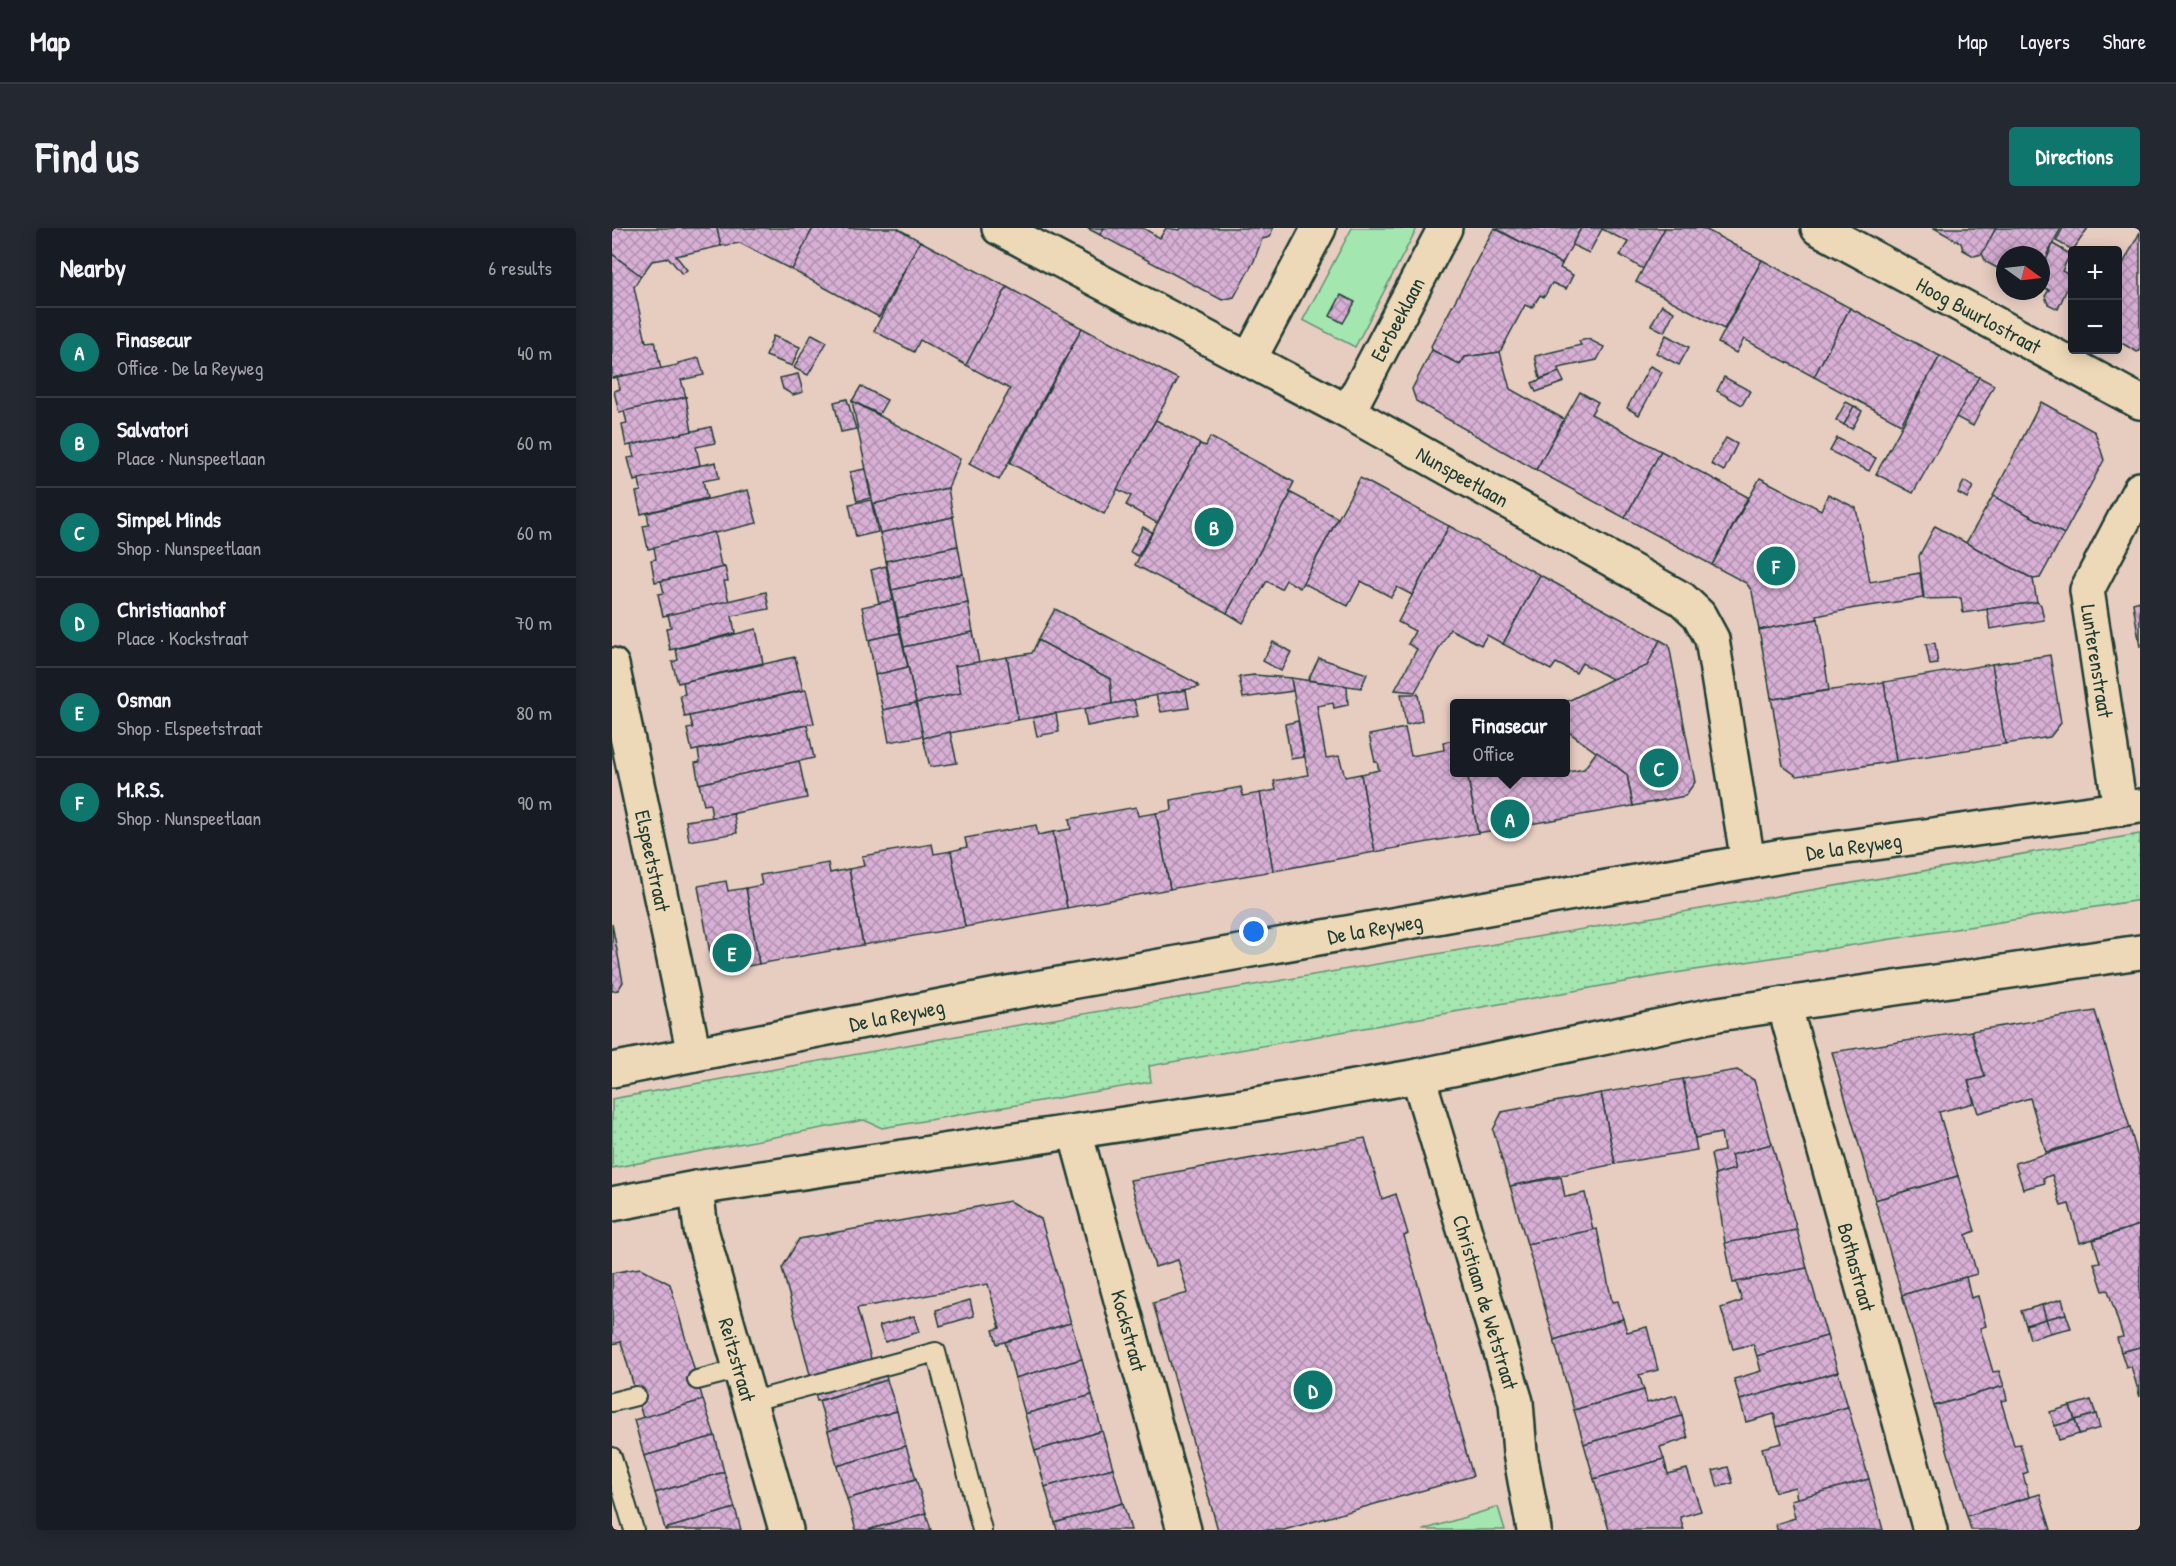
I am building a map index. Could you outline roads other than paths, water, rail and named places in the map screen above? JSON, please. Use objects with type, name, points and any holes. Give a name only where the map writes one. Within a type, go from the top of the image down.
[{"type":"street","name":"Nunspeetlaan","points":[[999,228],[1348,412],[1682,599],[1699,615],[1712,639],[1748,862]]},
{"type":"street","points":[[1249,360],[1319,228]]},
{"type":"street","name":"Eerbeeklaan","points":[[1348,412],[1445,228]]},
{"type":"street","name":"Hoog Buurlostraat","points":[[1818,228],[2140,402]]},
{"type":"street","name":"Lunterenstraat","points":[[2130,807],[2087,590],[2140,489]]},
{"type":"street","name":"Elspeetstraat","points":[[612,665],[694,1054]]},
{"type":"street","name":"De la Reyweg","points":[[612,1070],[1008,993],[1748,862],[2130,807]]},
{"type":"street","points":[[612,1204],[696,1188],[1251,1106],[1418,1076],[1718,1014],[2140,952],[2140,958]]},
{"type":"street","name":"Bothastraat","points":[[1784,1004],[1930,1530]]},
{"type":"street","name":"Christiaan de Wetstraat","points":[[1418,1076],[1516,1402],[1521,1464],[1534,1530]]},
{"type":"street","name":"Kockstraat","points":[[1075,1132],[1184,1530]]},
{"type":"street","name":"Reitzstraat","points":[[696,1188],[701,1230],[786,1530]]},
{"type":"lane","points":[[749,1402],[936,1352],[982,1530]]},
{"type":"lane","points":[[698,1380],[741,1369]]},
{"type":"lane","points":[[612,1402],[636,1396]]},
{"type":"lane","points":[[612,1457],[634,1530]]},
{"type":"place","name":"Salvatori","points":[[1214,527]]},
{"type":"place","name":"M.R.S.","points":[[1776,566]]},
{"type":"place","name":"Simpel Minds","points":[[1659,768]]},
{"type":"place","name":"Finasecur","points":[[1510,819]]},
{"type":"place","name":"Osman","points":[[732,953]]},
{"type":"place","name":"Christiaanhof","points":[[1313,1390]]}]
